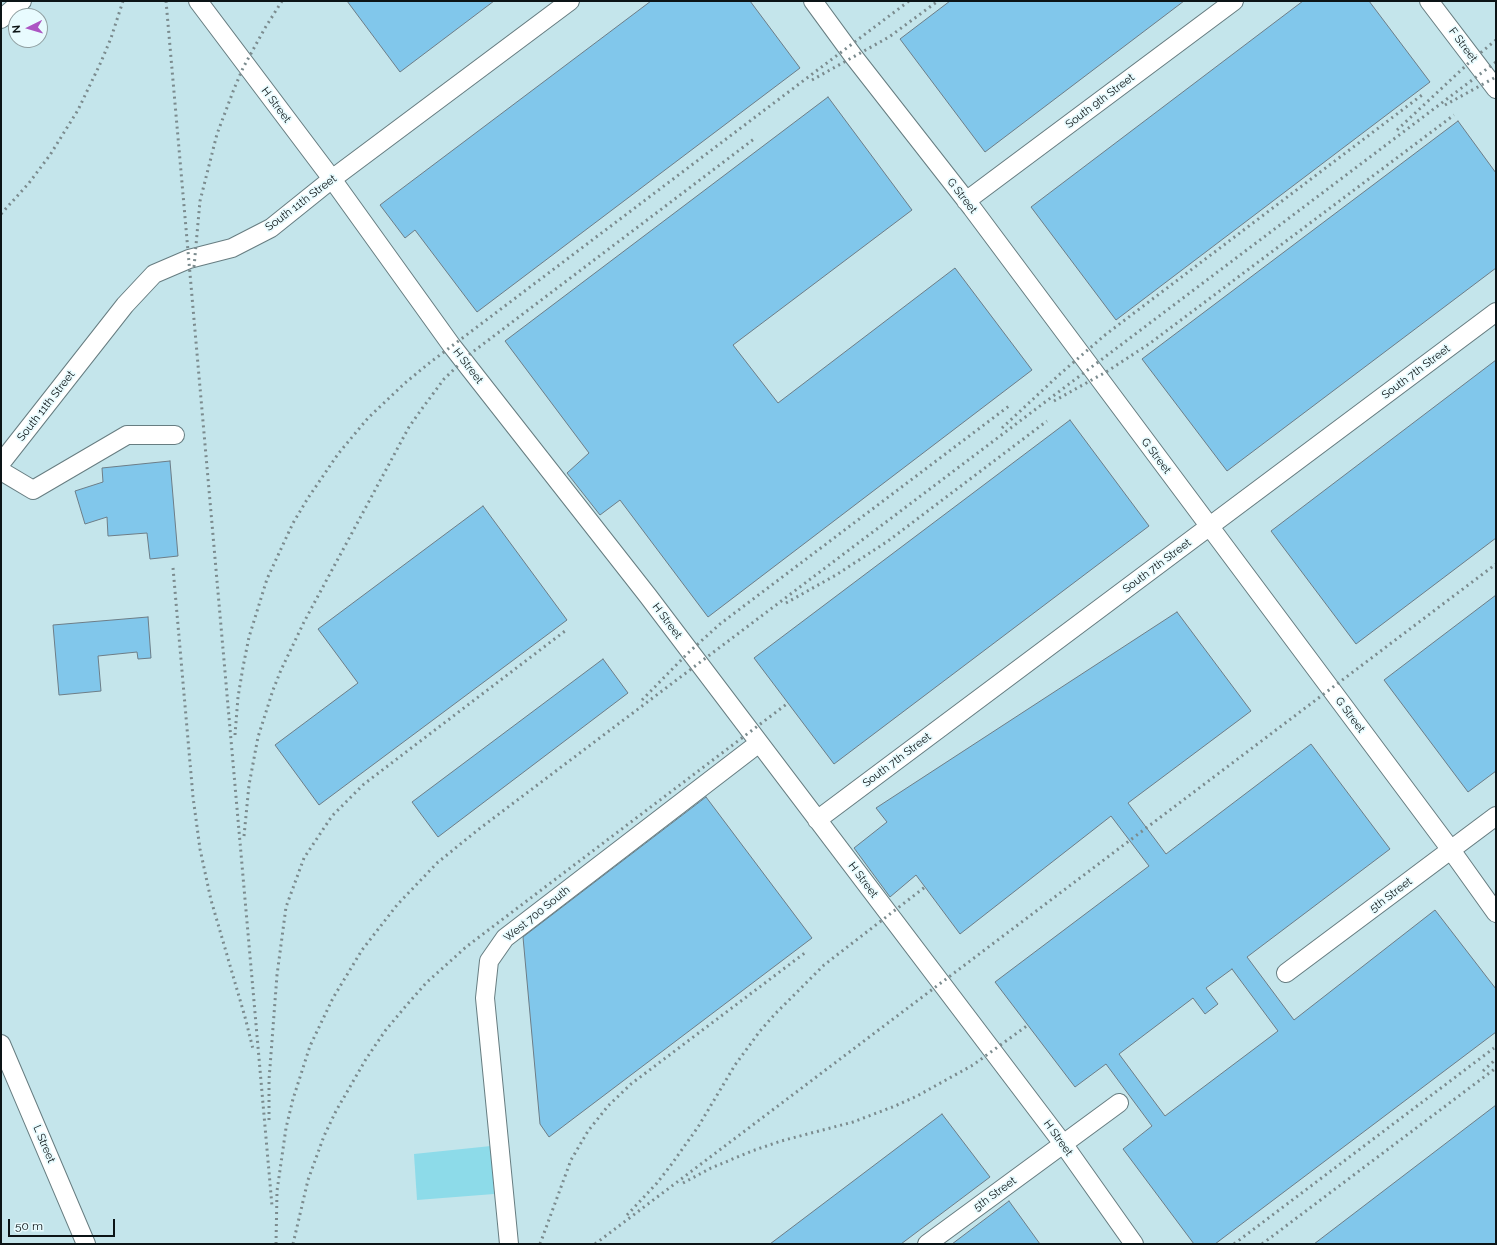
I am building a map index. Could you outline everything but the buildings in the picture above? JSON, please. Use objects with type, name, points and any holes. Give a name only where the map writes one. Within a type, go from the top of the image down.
[{"type":"lane","points":[[1,19],[22,1]]},
{"type":"lane","name":"H Street","points":[[198,1],[332,179],[452,346],[648,596],[759,742],[1064,1145],[1134,1244]]},
{"type":"lane","name":"South 11th Street","points":[[1,464],[125,306],[154,274],[188,259],[232,248],[271,228],[332,179],[570,1]]},
{"type":"lane","name":"G Street","points":[[813,1],[854,57],[966,201],[1451,850],[1496,913]]},
{"type":"lane","name":"South 9th Street","points":[[966,201],[1234,1]]},
{"type":"lane","name":"F Street","points":[[1429,1],[1496,89]]},
{"type":"lane","name":"South 7th Street","points":[[818,820],[1496,312]]},
{"type":"lane","points":[[1,471],[33,490],[127,435],[175,435]]},
{"type":"lane","name":"West 700 South","points":[[509,1244],[485,998],[489,961],[505,938],[759,742]]},
{"type":"lane","name":"5th Street","points":[[1286,973],[1496,816]]},
{"type":"lane","name":"L Street","points":[[1,1044],[86,1244]]},
{"type":"lane","name":"5th Street","points":[[927,1244],[1064,1145],[1119,1103]]},
{"type":"shaded area","points":[[1,1],[1496,1],[1496,1244],[1,1244]]},
{"type":"shaded area","points":[[491,1146],[494,1194],[417,1200],[414,1154]]},
{"type":"railway","points":[[1,214],[29,183],[50,155],[78,110],[111,38],[123,1]]},
{"type":"railway","points":[[166,1],[272,1206]]},
{"type":"railway","points":[[194,267],[200,201],[217,134],[243,68],[282,1]]},
{"type":"railway","points":[[235,735],[238,697],[249,637],[267,579],[293,523],[308,498],[338,454],[368,418],[405,383],[428,364],[909,1]]},
{"type":"railway","points":[[812,80],[889,37],[938,1]]},
{"type":"railway","points":[[1397,130],[1473,59],[1496,40]]},
{"type":"railway","points":[[276,1244],[277,1191],[286,1128],[293,1099],[310,1046],[333,998],[362,950],[397,905],[437,863],[479,829],[1496,62]]},
{"type":"railway","points":[[1445,105],[1496,77]]},
{"type":"railway","points":[[1002,428],[1060,374],[1105,335],[1422,95]]},
{"type":"railway","points":[[1054,401],[1106,372],[1149,344],[1454,115]]},
{"type":"railway","points":[[244,836],[249,785],[258,737],[281,670],[304,622],[409,427],[421,410],[444,379],[470,354],[754,139]]},
{"type":"railway","points":[[642,700],[688,653],[720,624],[1009,406]]},
{"type":"railway","points":[[786,603],[836,575],[888,541],[1047,421]]},
{"type":"railway","points":[[595,1244],[1496,564]]},
{"type":"railway","points":[[173,568],[193,797],[200,849],[211,900],[253,1049]]},
{"type":"railway","points":[[269,1120],[269,1080],[277,975],[286,907],[304,858],[332,816],[364,784],[565,631]]},
{"type":"railway","points":[[293,1244],[308,1180],[324,1136],[336,1111],[366,1059],[385,1031],[426,983],[466,947],[788,703]]},
{"type":"railway","points":[[627,1215],[657,1183],[671,1165],[698,1127],[735,1065],[760,1031],[775,1014],[824,965],[925,887]]},
{"type":"railway","points":[[540,1244],[571,1160],[588,1131],[608,1106],[631,1084],[806,952]]},
{"type":"railway","points":[[683,1183],[711,1168],[752,1151],[781,1141],[853,1122],[917,1096],[973,1065],[1028,1025]]},
{"type":"railway","points":[[1234,1244],[1494,1048]]},
{"type":"railway","points":[[1483,1071],[1496,1059]]},
{"type":"railway","points":[[1262,1244],[1496,1068]]}]
